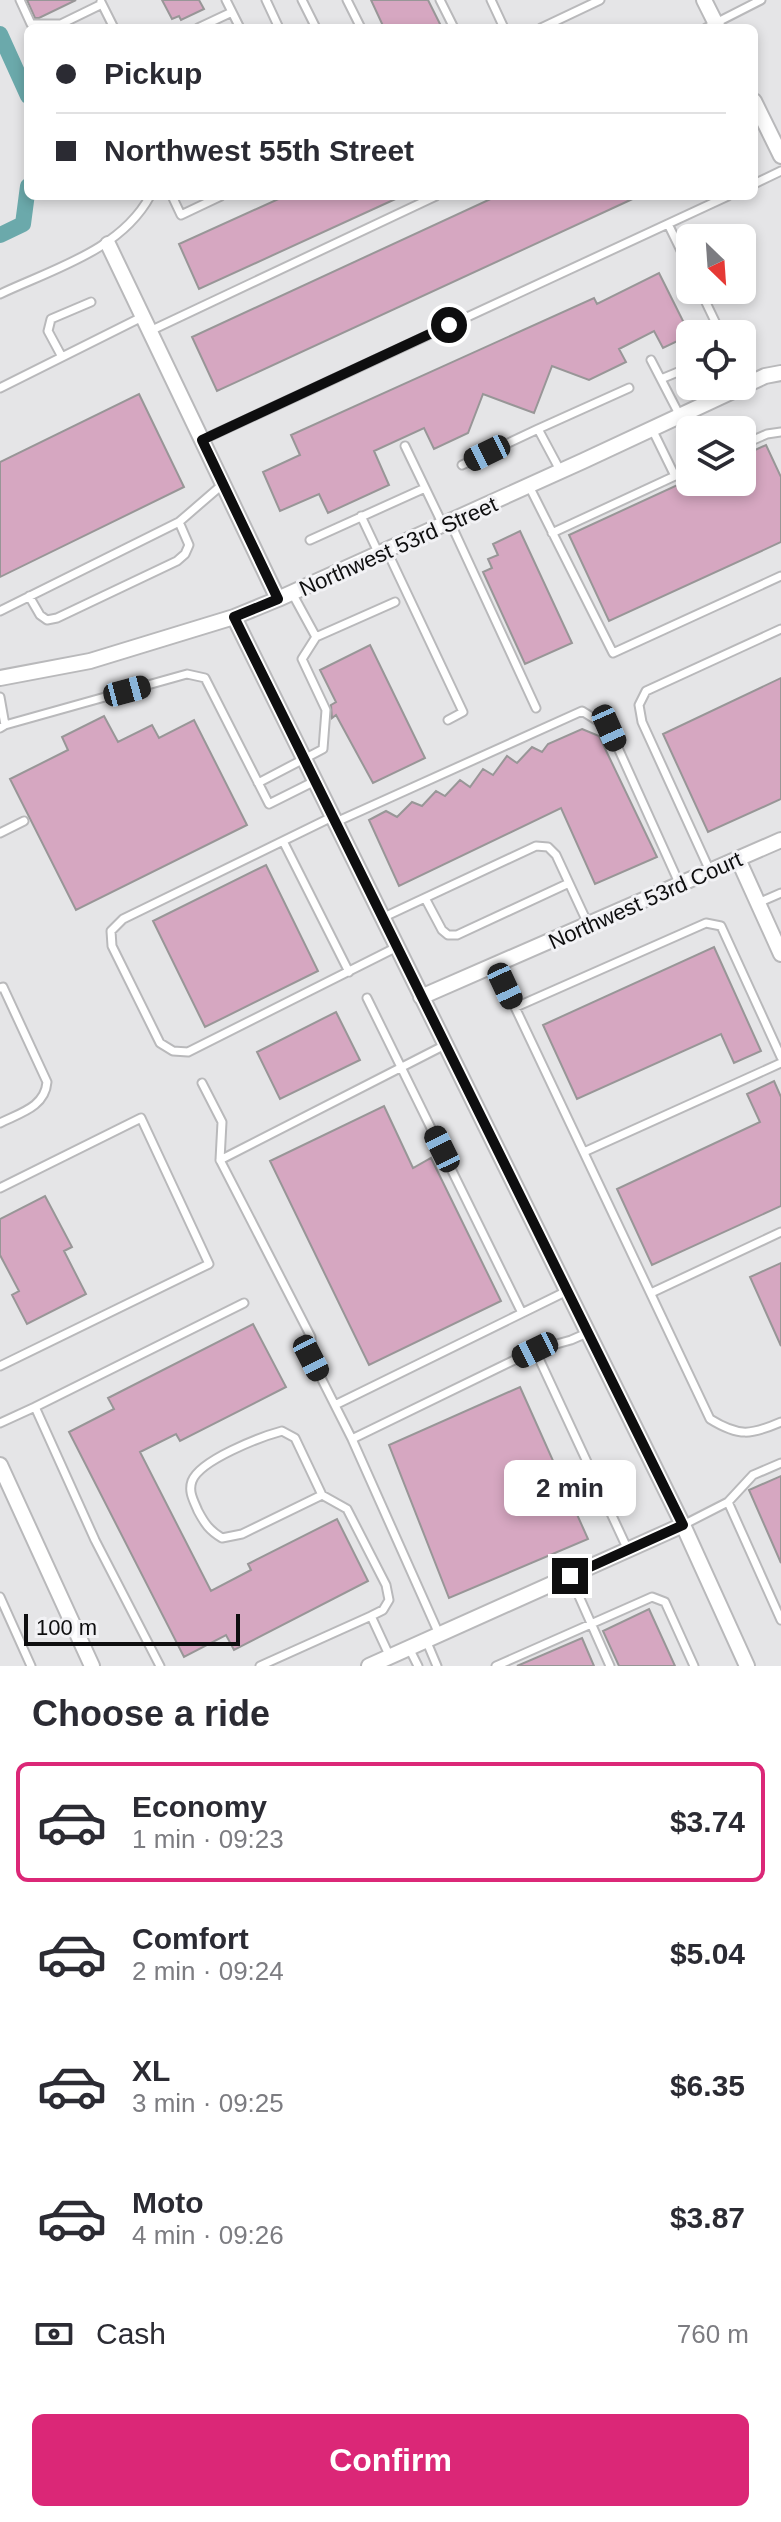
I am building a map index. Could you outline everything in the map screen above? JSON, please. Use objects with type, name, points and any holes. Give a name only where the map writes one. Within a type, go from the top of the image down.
[{"type":"street","points":[[704,0],[712,24]]},
{"type":"street","points":[[758,109],[781,156]]},
{"type":"street","points":[[108,244],[278,599]]},
{"type":"street","name":"Northwest 53rd Street","points":[[756,378],[781,373]]},
{"type":"street","name":"Northwest 53rd Street","points":[[680,416],[709,400]]},
{"type":"street","name":"Northwest 53rd Street","points":[[0,678],[90,661],[234,617],[383,553],[676,418]]},
{"type":"street","points":[[234,617],[683,1525],[747,1666]]},
{"type":"street","name":"Northwest 53rd Court","points":[[421,997],[781,840]]},
{"type":"street","points":[[738,859],[781,954]]},
{"type":"street","points":[[1,1468],[6,1496],[92,1666]]},
{"type":"street","points":[[369,1666],[683,1525]]},
{"type":"lane","points":[[20,0],[31,24]]},
{"type":"lane","points":[[226,0],[238,24]]},
{"type":"lane","points":[[267,0],[277,24]]},
{"type":"lane","points":[[302,0],[314,24]]},
{"type":"lane","points":[[347,0],[359,24]]},
{"type":"lane","points":[[440,0],[452,24]]},
{"type":"lane","points":[[491,0],[502,24]]},
{"type":"lane","points":[[549,24],[600,0]]},
{"type":"lane","points":[[717,24],[761,0]]},
{"type":"lane","points":[[63,24],[101,2],[112,24]]},
{"type":"lane","points":[[206,24],[232,12]]},
{"type":"lane","points":[[758,182],[781,171]]},
{"type":"lane","points":[[0,294],[108,244],[142,211],[148,200]]},
{"type":"lane","points":[[174,200],[181,215],[213,200]]},
{"type":"lane","points":[[150,331],[428,200]]},
{"type":"lane","points":[[202,440],[719,200]]},
{"type":"lane","points":[[668,224],[676,240]]},
{"type":"lane","points":[[62,357],[48,331],[51,319],[91,302]]},
{"type":"lane","points":[[0,388],[144,316]]},
{"type":"lane","points":[[651,360],[680,416]]},
{"type":"lane","points":[[661,379],[676,373]]},
{"type":"lane","points":[[462,465],[629,388]]},
{"type":"lane","points":[[538,429],[561,472]]},
{"type":"lane","points":[[552,533],[675,476],[652,429]]},
{"type":"lane","points":[[756,439],[781,432]]},
{"type":"lane","points":[[405,446],[536,708]]},
{"type":"lane","points":[[0,611],[179,522],[223,484]]},
{"type":"lane","points":[[529,486],[613,653],[781,576]]},
{"type":"lane","points":[[310,540],[425,488]]},
{"type":"lane","points":[[361,516],[383,553],[463,712],[448,720]]},
{"type":"lane","points":[[29,596],[40,615],[47,620],[57,618],[177,561],[189,545],[179,522]]},
{"type":"lane","points":[[292,593],[316,637]]},
{"type":"lane","points":[[258,783],[323,749],[326,710],[302,659],[316,637],[395,602]]},
{"type":"lane","points":[[710,871],[642,722],[639,705],[646,691],[781,629]]},
{"type":"lane","points":[[0,697],[2,726],[187,674],[205,678],[269,804],[315,781]]},
{"type":"lane","points":[[397,947],[188,1052],[173,1051],[160,1043],[112,946],[111,931],[123,919],[283,841],[582,711],[609,728],[680,885]]},
{"type":"lane","points":[[0,833],[24,821]]},
{"type":"lane","points":[[283,841],[349,972]]},
{"type":"lane","points":[[382,918],[536,846],[548,847],[556,855],[588,924]]},
{"type":"lane","points":[[425,898],[442,930],[448,935],[457,935],[569,883]]},
{"type":"lane","points":[[758,903],[781,893]]},
{"type":"lane","points":[[516,1007],[706,923],[721,926],[781,1060],[584,1152]]},
{"type":"lane","points":[[495,965],[710,1419],[731,1432],[757,1433],[781,1422]]},
{"type":"lane","points":[[0,988],[3,987],[47,1082],[46,1093],[37,1105],[0,1123]]},
{"type":"lane","points":[[367,998],[522,1313]]},
{"type":"lane","points":[[220,1160],[445,1045]]},
{"type":"lane","points":[[202,1083],[222,1122],[220,1160],[311,1337],[311,1358],[352,1439],[433,1637],[437,1666]]},
{"type":"lane","points":[[0,1188],[141,1118],[209,1264],[0,1366]]},
{"type":"lane","points":[[651,1293],[781,1232]]},
{"type":"lane","points":[[335,1405],[567,1291]]},
{"type":"lane","points":[[0,1423],[244,1303]]},
{"type":"lane","points":[[352,1439],[535,1350],[587,1333]]},
{"type":"lane","points":[[535,1350],[628,1550]]},
{"type":"lane","points":[[35,1407],[95,1540],[160,1666]]},
{"type":"lane","points":[[260,1666],[383,1610],[389,1600],[386,1585],[347,1509],[322,1495],[295,1438],[282,1431],[264,1436],[200,1468],[191,1483],[191,1495],[208,1530],[222,1538],[242,1534],[322,1495]]},
{"type":"lane","points":[[683,1525],[728,1502],[753,1475],[781,1463]]},
{"type":"lane","points":[[728,1502],[781,1620]]},
{"type":"lane","points":[[570,1576],[610,1666]]},
{"type":"lane","points":[[0,1597],[31,1666]]},
{"type":"lane","points":[[496,1666],[652,1597],[665,1602],[694,1666]]},
{"type":"lane","points":[[371,1616],[390,1657]]},
{"type":"lane","points":[[409,1648],[418,1666]]},
{"type":"building","points":[[27,0],[76,0],[35,18]]},
{"type":"building","points":[[162,0],[199,0],[204,9],[181,20],[179,16],[172,19]]},
{"type":"building","points":[[371,0],[428,0],[440,24],[382,24]]},
{"type":"building","points":[[276,200],[393,200],[199,289],[179,244]]},
{"type":"building","points":[[488,200],[630,200],[217,391],[192,337]]},
{"type":"building","points":[[659,273],[682,320],[676,320],[676,342],[663,348],[654,331],[619,349],[626,362],[589,380],[552,366],[534,413],[483,394],[468,433],[434,449],[424,428],[374,451],[389,485],[328,513],[319,494],[280,511],[263,472],[300,455],[291,435],[594,298],[597,304]]},
{"type":"building","points":[[139,394],[184,487],[0,577],[0,462]]},
{"type":"building","points":[[766,445],[781,477],[781,542],[609,621],[569,535],[676,486],[676,496],[756,496],[756,450]]},
{"type":"building","points":[[520,531],[572,643],[525,664],[483,572],[492,568],[488,559],[498,555],[493,544]]},
{"type":"building","points":[[370,645],[425,758],[373,783],[336,715],[332,718],[331,705],[336,702],[320,670]]},
{"type":"building","points":[[781,678],[781,799],[708,832],[663,734]]},
{"type":"building","points":[[104,716],[118,742],[152,725],[159,738],[194,720],[247,825],[76,910],[10,779],[68,750],[62,737]]},
{"type":"building","points":[[582,729],[599,736],[657,857],[595,884],[561,808],[399,886],[369,820],[386,811],[397,817],[412,802],[422,806],[436,791],[445,796],[460,780],[470,787],[483,769],[493,775],[507,756],[517,763],[532,747],[542,752],[548,744]]},
{"type":"building","points":[[266,865],[318,971],[205,1027],[153,921]]},
{"type":"building","points":[[714,947],[761,1051],[734,1063],[721,1034],[577,1099],[543,1025]]},
{"type":"building","points":[[336,1012],[360,1060],[280,1099],[257,1052]]},
{"type":"building","points":[[774,1081],[781,1097],[781,1206],[652,1265],[617,1189],[760,1122],[747,1094]]},
{"type":"building","points":[[384,1106],[413,1168],[431,1158],[501,1301],[369,1365],[270,1161]]},
{"type":"building","points":[[45,1196],[72,1247],[64,1251],[86,1294],[27,1324],[12,1295],[19,1291],[0,1255],[0,1219]]},
{"type":"building","points":[[781,1263],[781,1346],[750,1277]]},
{"type":"building","points":[[253,1324],[286,1387],[180,1441],[176,1434],[140,1452],[211,1591],[251,1570],[248,1564],[337,1519],[368,1581],[234,1650],[226,1635],[184,1657],[69,1432],[114,1409],[108,1398]]},
{"type":"building","points":[[520,1387],[588,1539],[449,1598],[389,1445]]},
{"type":"building","points":[[781,1476],[781,1563],[749,1490]]},
{"type":"building","points":[[649,1609],[675,1666],[619,1666],[603,1631]]},
{"type":"building","points":[[582,1638],[594,1666],[517,1666]]},
{"type":"waterway","points":[[0,34],[24,87]]},
{"type":"waterway","points":[[0,235],[23,224],[26,200]]},
{"type":"route","points":[[449,325],[202,440],[278,599],[234,617],[683,1525],[570,1576]]}]
